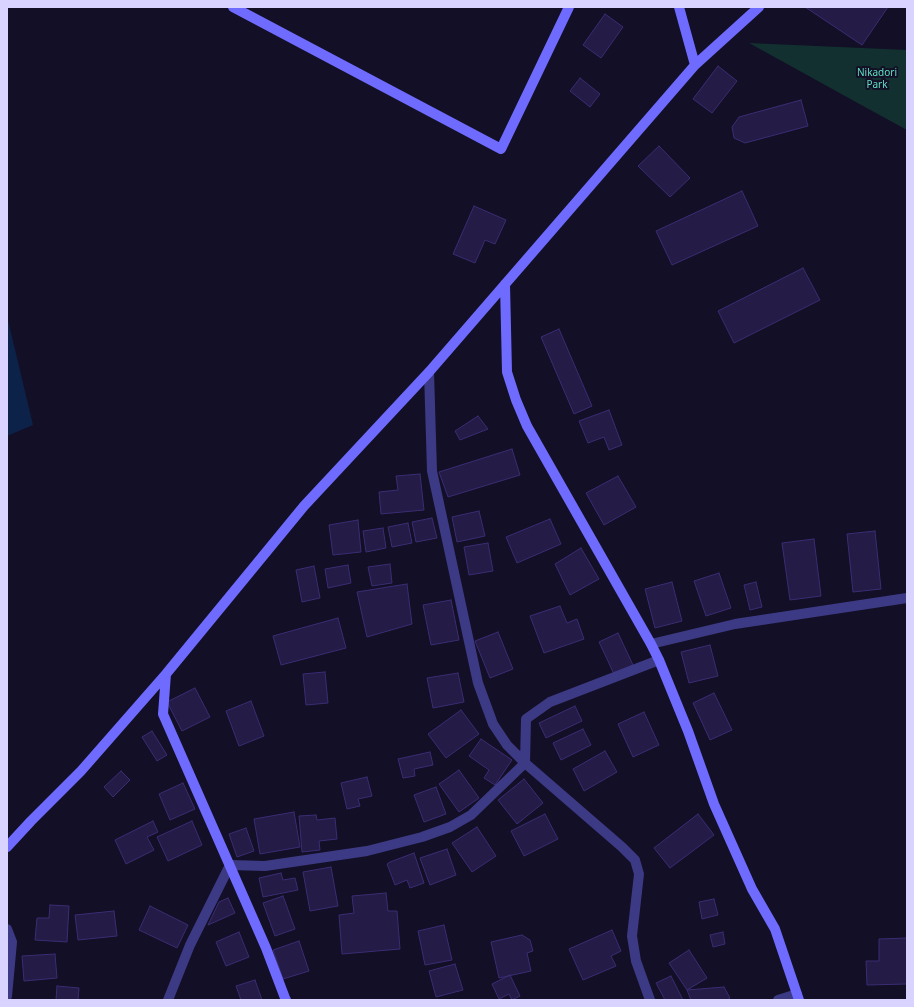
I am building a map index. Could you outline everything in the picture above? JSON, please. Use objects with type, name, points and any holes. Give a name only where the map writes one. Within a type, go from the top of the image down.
[{"type":"street","points":[[233,7],[501,149],[569,7]]},
{"type":"street","points":[[678,7],[695,65]]},
{"type":"street","points":[[7,847],[81,771],[166,674],[304,506],[429,372],[695,65],[759,7]]},
{"type":"street","points":[[505,284],[507,372],[516,400],[527,426],[659,660],[688,731],[714,804],[752,889],[775,929],[798,997],[778,1000]]},
{"type":"street","points":[[429,372],[432,471],[478,683],[493,724],[507,744],[525,763],[635,860],[639,874],[632,936],[636,961],[650,1000]]},
{"type":"street","points":[[651,644],[735,624],[907,598]]},
{"type":"street","points":[[230,866],[265,866],[368,851],[450,827],[471,815],[525,763],[526,719],[550,702],[659,660]]},
{"type":"street","points":[[166,674],[163,714],[266,948],[286,1000]]},
{"type":"street","points":[[168,1000],[190,945],[230,866]]},
{"type":"street","points":[[7,929],[12,942],[7,996]]},
{"type":"green space","name":"Nikadori Park","points":[[749,43],[907,50],[907,130],[874,112]]},
{"type":"water","points":[[7,316],[33,425],[7,436]]},
{"type":"building","points":[[805,7],[888,7],[862,45]]},
{"type":"building","points":[[605,14],[623,27],[601,58],[583,45]]},
{"type":"building","points":[[718,66],[737,81],[712,113],[693,99]]},
{"type":"building","points":[[580,78],[600,94],[590,107],[570,91]]},
{"type":"building","points":[[801,100],[808,126],[745,143],[734,138],[732,127],[739,117]]},
{"type":"building","points":[[659,146],[690,178],[670,197],[638,166]]},
{"type":"building","points":[[742,191],[758,226],[672,265],[656,231]]},
{"type":"building","points":[[474,206],[506,220],[495,244],[485,240],[475,263],[453,254]]},
{"type":"building","points":[[803,268],[820,300],[734,343],[718,311]]},
{"type":"building","points":[[559,329],[592,406],[574,414],[541,337]]},
{"type":"building","points":[[609,410],[622,445],[609,450],[604,437],[588,443],[579,421]]},
{"type":"building","points":[[478,416],[488,429],[460,440],[455,431]]},
{"type":"building","points":[[512,449],[520,475],[448,497],[439,472]]},
{"type":"building","points":[[420,474],[424,510],[381,514],[379,492],[398,490],[396,476]]},
{"type":"building","points":[[618,476],[636,507],[604,525],[586,493]]},
{"type":"building","points":[[479,511],[485,536],[457,542],[452,517]]},
{"type":"building","points":[[432,518],[437,538],[416,542],[412,522]]},
{"type":"building","points":[[550,519],[561,544],[517,563],[506,537]]},
{"type":"building","points":[[358,520],[361,552],[333,555],[329,525]]},
{"type":"building","points":[[408,523],[412,543],[392,547],[388,527]]},
{"type":"building","points":[[383,528],[386,548],[366,552],[363,531]]},
{"type":"building","points":[[875,531],[881,589],[853,592],[847,534]]},
{"type":"building","points":[[814,539],[821,596],[790,600],[782,543]]},
{"type":"building","points":[[488,543],[493,571],[469,575],[464,547]]},
{"type":"building","points":[[581,548],[599,579],[570,595],[555,564]]},
{"type":"building","points":[[390,564],[392,583],[372,586],[368,567]]},
{"type":"building","points":[[348,565],[351,583],[328,588],[325,569]]},
{"type":"building","points":[[314,566],[320,598],[302,602],[296,570]]},
{"type":"building","points":[[719,573],[731,608],[706,616],[694,581]]},
{"type":"building","points":[[672,582],[682,621],[655,628],[645,589]]},
{"type":"building","points":[[756,582],[762,607],[750,610],[744,585]]},
{"type":"building","points":[[407,584],[412,624],[367,637],[357,592]]},
{"type":"building","points":[[451,600],[459,640],[431,645],[423,605]]},
{"type":"building","points":[[560,606],[567,623],[577,619],[584,639],[544,653],[530,616]]},
{"type":"building","points":[[338,618],[346,648],[281,665],[273,636]]},
{"type":"building","points":[[498,632],[513,669],[490,678],[475,641]]},
{"type":"building","points":[[618,633],[633,665],[614,674],[599,642]]},
{"type":"building","points":[[710,645],[718,676],[689,683],[681,652]]},
{"type":"building","points":[[325,672],[328,703],[306,705],[303,674]]},
{"type":"building","points":[[458,673],[464,702],[433,708],[427,678]]},
{"type":"building","points":[[195,688],[210,717],[182,731],[167,702]]},
{"type":"building","points":[[714,693],[732,730],[710,740],[693,703]]},
{"type":"building","points":[[251,701],[264,736],[239,746],[226,711]]},
{"type":"building","points":[[575,706],[582,721],[546,738],[539,723]]},
{"type":"building","points":[[461,710],[479,734],[446,758],[428,734]]},
{"type":"building","points":[[644,712],[659,745],[633,757],[618,724]]},
{"type":"building","points":[[583,729],[591,745],[561,760],[553,743]]},
{"type":"building","points":[[152,731],[167,755],[157,761],[142,737]]},
{"type":"building","points":[[481,739],[512,760],[495,785],[484,778],[489,770],[469,756]]},
{"type":"building","points":[[605,751],[617,772],[584,791],[573,769]]},
{"type":"building","points":[[430,752],[433,765],[414,769],[415,776],[403,778],[398,759]]},
{"type":"building","points":[[459,770],[479,798],[459,812],[439,784]]},
{"type":"building","points":[[121,771],[130,780],[113,797],[104,787]]},
{"type":"building","points":[[367,777],[372,796],[358,799],[360,806],[347,809],[341,783]]},
{"type":"building","points":[[524,779],[543,803],[517,824],[498,800]]},
{"type":"building","points":[[183,783],[195,809],[170,820],[159,794]]},
{"type":"building","points":[[436,787],[446,814],[424,822],[414,795]]},
{"type":"building","points":[[294,812],[300,847],[260,854],[254,819]]},
{"type":"building","points":[[545,814],[558,839],[524,856],[511,831]]},
{"type":"building","points":[[698,814],[714,835],[670,868],[654,848]]},
{"type":"building","points":[[316,815],[317,820],[335,818],[337,839],[319,841],[320,850],[302,852],[299,816]]},
{"type":"building","points":[[153,821],[158,832],[147,837],[154,850],[126,864],[115,840]]},
{"type":"building","points":[[192,821],[202,845],[168,861],[157,837]]},
{"type":"building","points":[[477,827],[496,856],[472,872],[452,843]]},
{"type":"building","points":[[246,828],[254,851],[237,857],[229,834]]},
{"type":"building","points":[[447,849],[456,875],[430,885],[420,858]]},
{"type":"building","points":[[414,853],[424,883],[410,888],[407,880],[395,885],[387,864]]},
{"type":"building","points":[[331,867],[338,906],[310,911],[303,872]]},
{"type":"building","points":[[281,873],[283,880],[295,878],[298,890],[263,897],[259,878]]},
{"type":"building","points":[[386,893],[388,911],[397,911],[400,949],[342,954],[339,915],[354,913],[352,896]]},
{"type":"building","points":[[283,896],[295,929],[275,936],[263,903]]},
{"type":"building","points":[[228,898],[235,913],[208,925],[219,902]]},
{"type":"building","points":[[714,899],[718,915],[702,919],[699,902]]},
{"type":"building","points":[[50,905],[69,906],[67,942],[35,940],[37,918],[49,918]]},
{"type":"building","points":[[150,906],[188,925],[177,948],[139,930]]},
{"type":"building","points":[[114,911],[117,936],[78,940],[75,915]]},
{"type":"building","points":[[444,925],[452,960],[425,965],[418,931]]},
{"type":"building","points":[[612,930],[621,951],[611,956],[616,966],[583,980],[569,949]]},
{"type":"building","points":[[239,932],[249,957],[226,966],[216,942]]},
{"type":"building","points":[[723,932],[725,944],[713,947],[710,935]]},
{"type":"building","points":[[522,935],[530,940],[533,951],[527,953],[531,971],[499,978],[491,942]]},
{"type":"building","points":[[907,938],[907,984],[867,985],[866,961],[879,961],[879,939]]},
{"type":"building","points":[[299,941],[309,971],[283,979],[273,950]]},
{"type":"building","points":[[689,950],[707,978],[687,990],[669,963]]},
{"type":"building","points":[[55,954],[57,978],[24,981],[22,956]]},
{"type":"building","points":[[455,964],[463,990],[436,997],[429,971]]},
{"type":"building","points":[[510,975],[520,996],[512,1000],[509,994],[499,999],[492,984]]},
{"type":"building","points":[[671,976],[683,1000],[665,1000],[656,983]]},
{"type":"building","points":[[255,980],[262,1000],[241,1000],[236,986]]},
{"type":"building","points":[[57,986],[79,988],[78,1000],[56,1000]]},
{"type":"building","points":[[724,987],[730,998],[727,1000],[691,1000],[687,990]]}]
